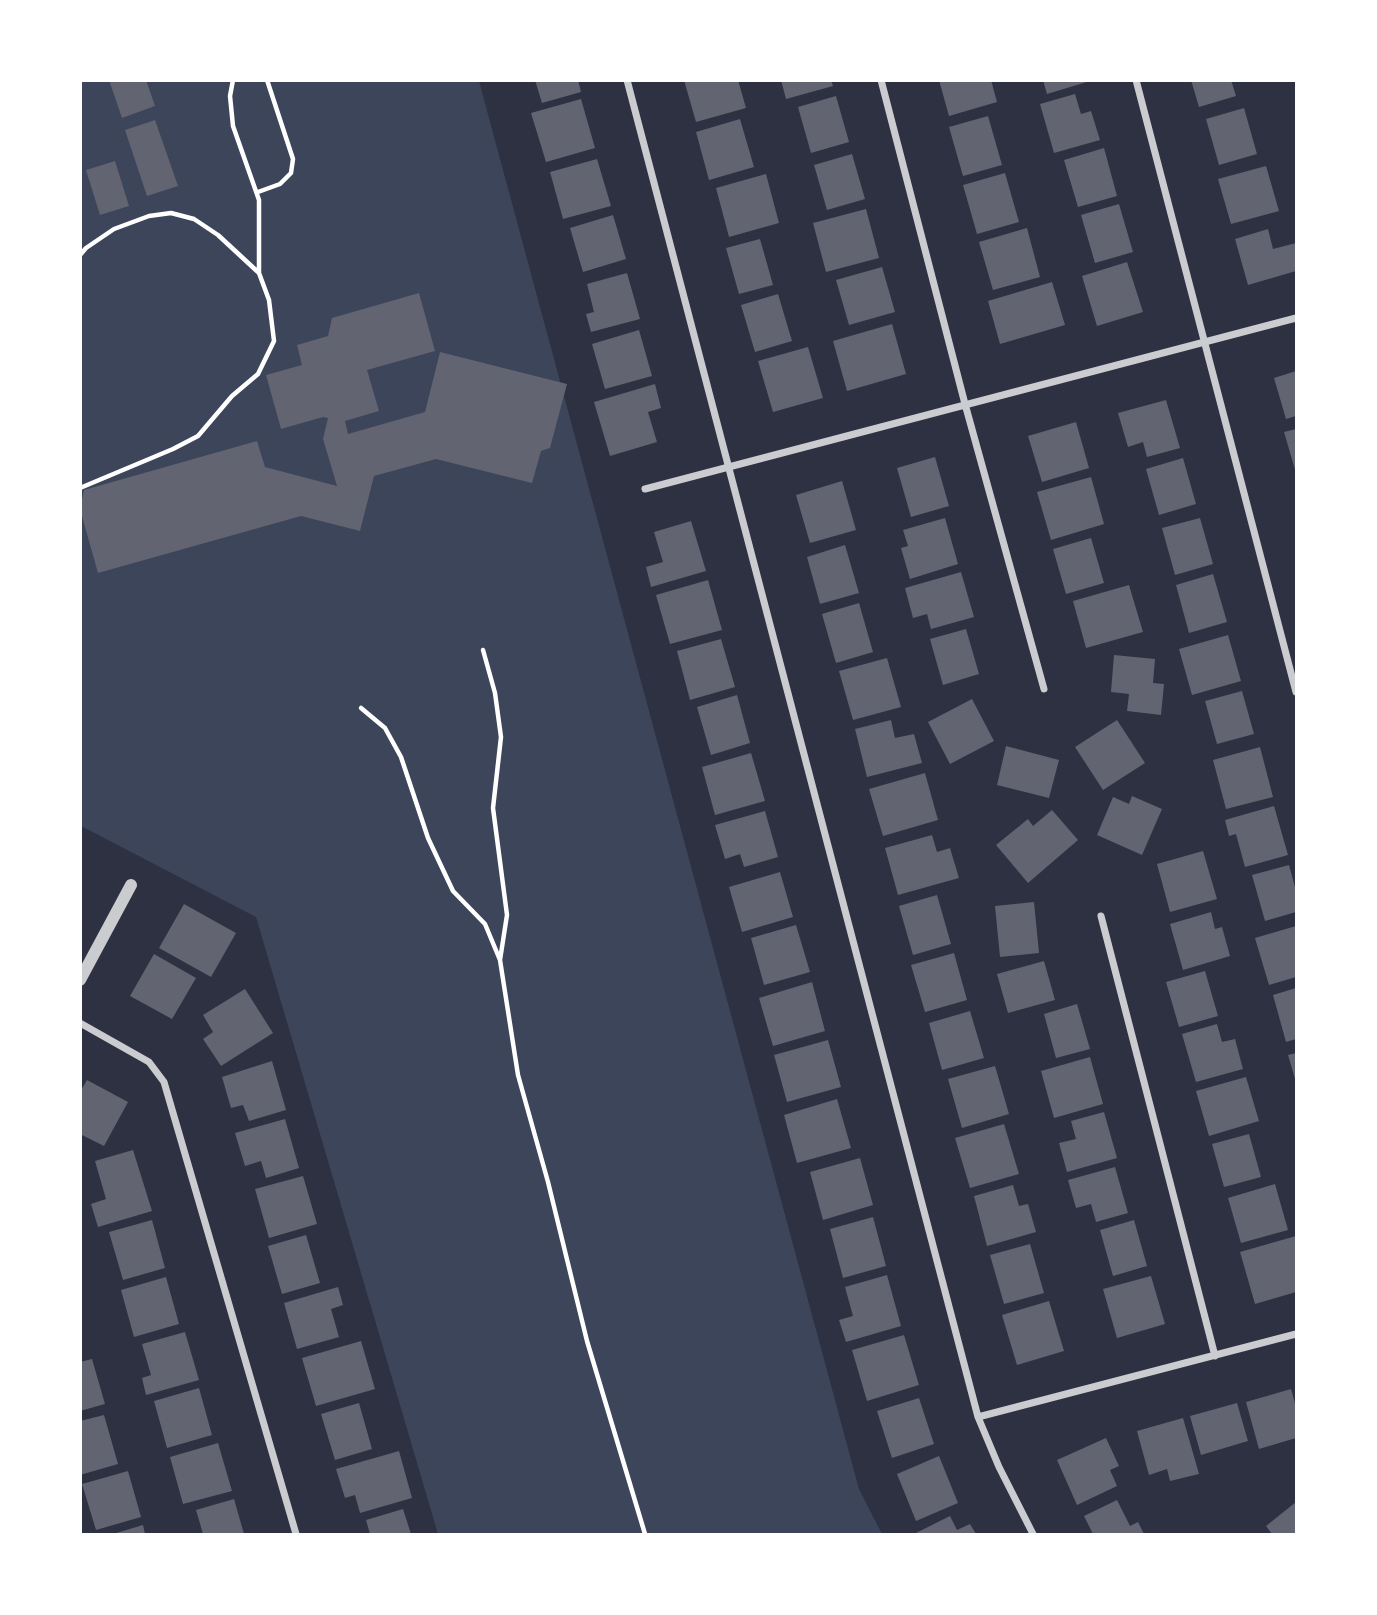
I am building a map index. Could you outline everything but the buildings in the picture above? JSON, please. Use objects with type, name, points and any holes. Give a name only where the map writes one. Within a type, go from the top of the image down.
[{"type":"street","points":[[626,80],[978,1418],[1033,1535]]},
{"type":"street","points":[[881,80],[965,404],[1044,689]]},
{"type":"street","points":[[1136,80],[1297,692]]},
{"type":"street","points":[[645,489],[1297,318]]},
{"type":"street","points":[[80,980],[131,884]]},
{"type":"street","points":[[1101,916],[1215,1356]]},
{"type":"street","points":[[80,1024],[149,1062],[164,1082],[296,1535]]},
{"type":"street","points":[[978,1418],[1297,1334]]},
{"type":"path","points":[[80,488],[198,436],[232,396],[258,374],[274,341],[269,300],[259,273],[259,200],[233,126],[230,96],[233,80]]},
{"type":"path","points":[[258,192],[280,184],[291,173],[293,159],[267,80]]},
{"type":"path","points":[[80,255],[114,229],[149,216],[171,213],[194,219],[259,273]]},
{"type":"path","points":[[483,650],[495,693],[501,737],[493,807],[507,915],[500,960]]},
{"type":"path","points":[[361,709],[385,728],[391,737],[401,757],[428,838],[453,891],[485,924],[500,960],[518,1075],[548,1182],[587,1341],[645,1535]]},
{"type":"shaded area","points":[[80,81],[479,81],[859,1489],[882,1534],[438,1534],[256,917],[81,826]]}]
